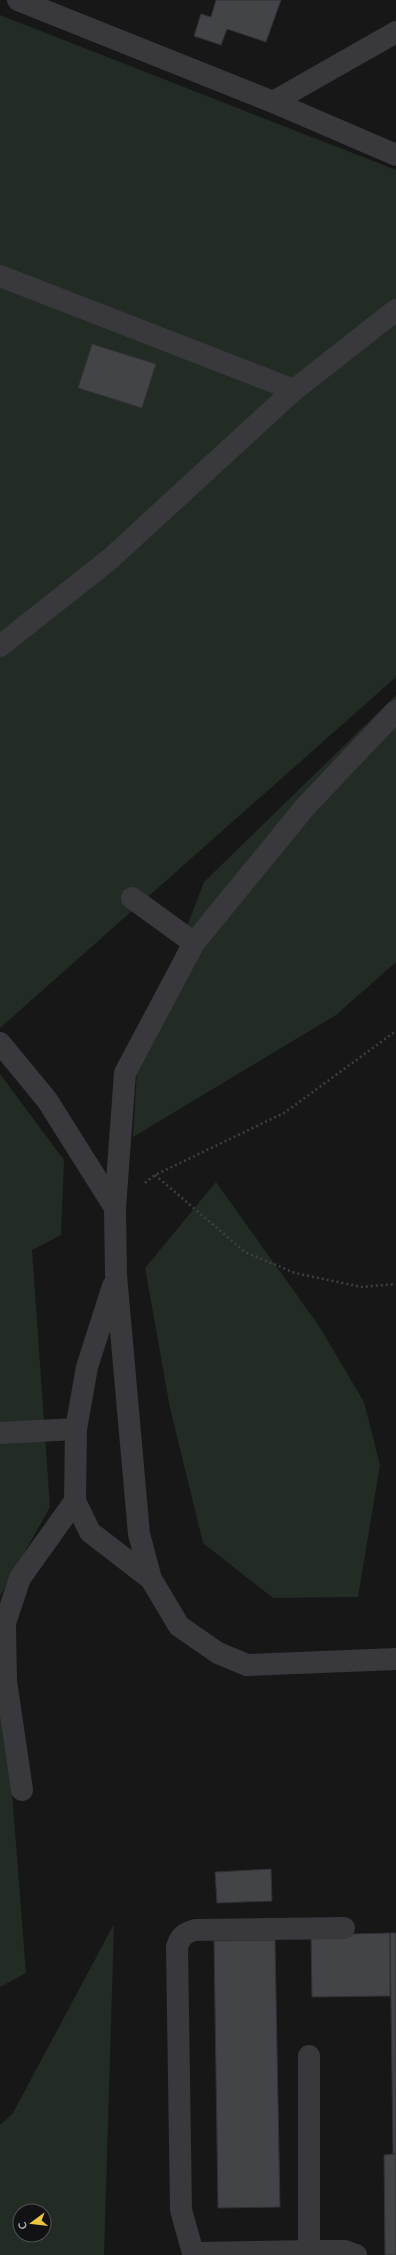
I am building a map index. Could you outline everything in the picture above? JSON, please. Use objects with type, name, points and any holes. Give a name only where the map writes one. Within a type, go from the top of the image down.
[{"type":"street","points":[[18,0],[273,102],[396,155]]},
{"type":"street","points":[[273,102],[396,32]]},
{"type":"street","points":[[0,276],[294,390]]},
{"type":"street","points":[[0,646],[110,559],[294,390],[396,310]]},
{"type":"street","points":[[396,711],[306,806],[194,944],[125,1073],[115,1208],[116,1275],[139,1534],[151,1579],[179,1626],[218,1653],[248,1665],[396,1659]]},
{"type":"street","points":[[132,898],[194,944]]},
{"type":"street","points":[[0,1043],[47,1100],[115,1208]]},
{"type":"street","points":[[116,1275],[88,1367],[76,1429],[75,1501],[90,1532],[151,1579]]},
{"type":"street","points":[[0,1433],[76,1429]]},
{"type":"street","points":[[22,1790],[6,1681],[5,1623],[20,1578],[75,1501]]},
{"type":"street","points":[[344,1928],[195,1930],[187,1932],[179,1938],[177,1946],[181,2210],[193,2254],[345,2251],[356,2255]]},
{"type":"street","points":[[309,2056],[309,2251]]},
{"type":"path","points":[[115,1208],[155,1175],[284,1112],[396,1031]]},
{"type":"path","points":[[155,1175],[244,1252],[295,1273],[362,1288],[396,1284]]},
{"type":"shaded area","points":[[0,15],[396,170],[396,677],[0,1028]]},
{"type":"shaded area","points":[[396,695],[396,962],[336,1015],[133,1137],[138,1053],[204,882]]},
{"type":"shaded area","points":[[0,1074],[64,1160],[61,1235],[32,1250],[50,1507],[0,1596]]},
{"type":"shaded area","points":[[216,1182],[319,1326],[364,1402],[380,1465],[358,1597],[273,1598],[203,1543],[170,1408],[145,1268]]},
{"type":"shaded area","points":[[0,1638],[26,1973],[0,1987]]},
{"type":"shaded area","points":[[114,1924],[104,2255],[0,2255],[0,2125],[13,2113]]},
{"type":"building","points":[[216,0],[281,0],[266,42],[227,29],[221,45],[194,36],[201,14],[211,17]]},
{"type":"building","points":[[92,344],[156,364],[142,408],[78,388]]},
{"type":"building","points":[[271,1869],[272,1901],[217,1903],[215,1872]]},
{"type":"building","points":[[390,1933],[390,1996],[312,1997],[311,1935]]},
{"type":"building","points":[[390,1933],[396,1933],[396,2154],[393,2154]]},
{"type":"building","points":[[275,1940],[280,2207],[218,2208],[214,1941]]},
{"type":"building","points":[[396,2154],[396,2255],[385,2255],[384,2155]]}]
